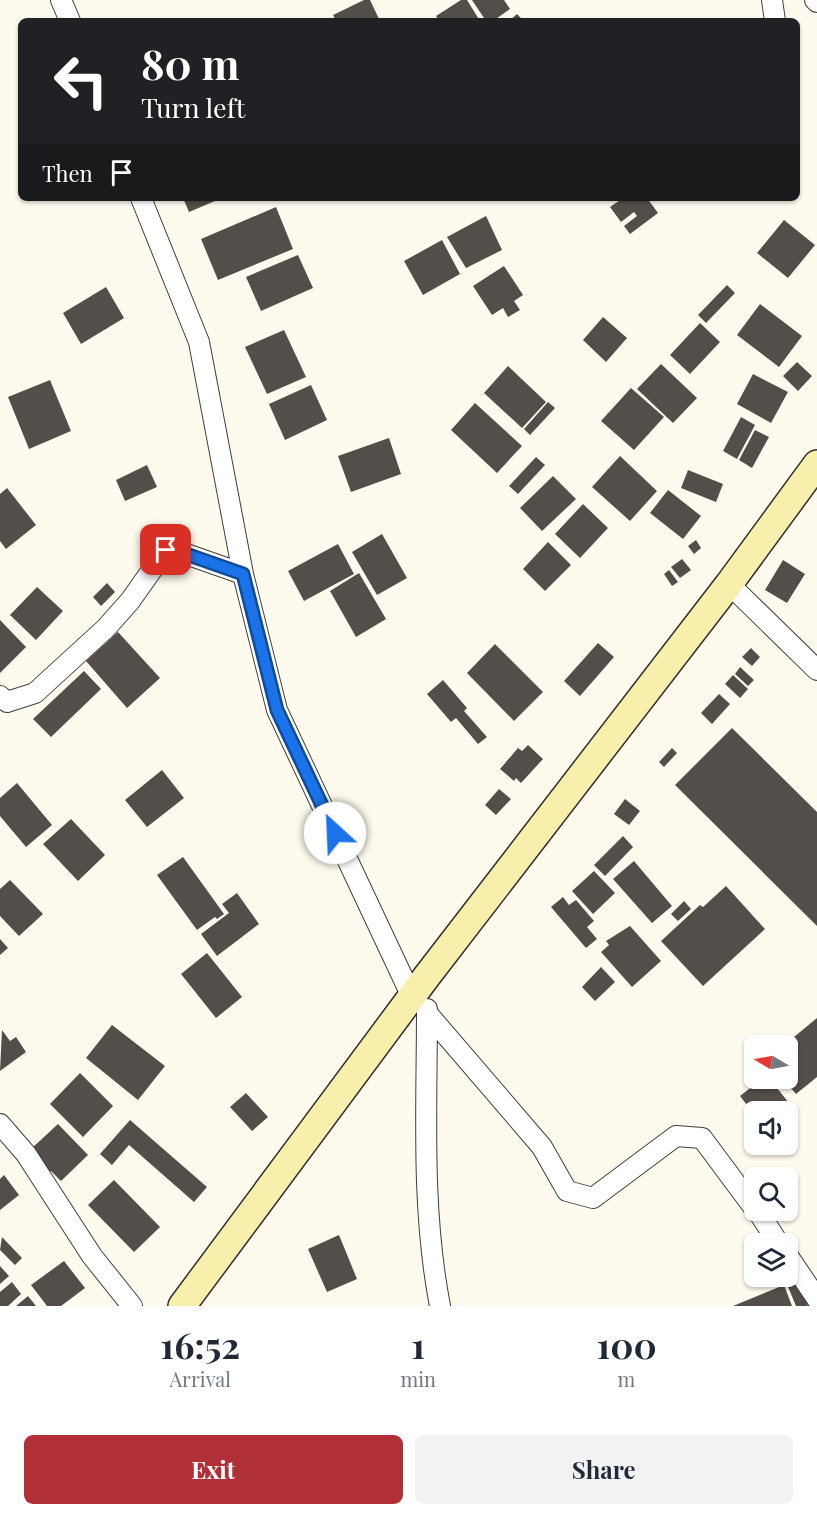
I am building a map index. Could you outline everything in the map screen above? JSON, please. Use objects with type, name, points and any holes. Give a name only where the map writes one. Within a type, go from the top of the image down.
[{"type":"main road","points":[[182,1306],[422,995],[817,464]]},
{"type":"street","points":[[61,0],[69,18]]},
{"type":"street","points":[[772,0],[775,18]]},
{"type":"street","points":[[142,201],[199,342],[243,574],[277,710],[422,995],[542,1147],[567,1191],[593,1198],[676,1136],[702,1138],[744,1193]]},
{"type":"street","points":[[0,696],[7,702],[35,693],[106,628],[130,600],[166,550],[186,554],[243,574]]},
{"type":"street","points":[[729,584],[817,670]]},
{"type":"street","points":[[422,995],[427,1183],[432,1267],[440,1306]]},
{"type":"street","points":[[0,1124],[26,1154],[92,1256],[132,1306]]},
{"type":"street","points":[[798,1271],[817,1299]]},
{"type":"building","points":[[364,0],[370,0],[379,18],[334,18],[333,15]]},
{"type":"building","points":[[461,0],[467,0],[478,18],[437,18],[436,16]]},
{"type":"building","points":[[472,0],[504,0],[510,9],[497,18],[484,18]]},
{"type":"building","points":[[184,201],[215,201],[189,212]]},
{"type":"building","points":[[619,201],[649,201],[658,213],[630,234],[624,226],[637,216],[634,212],[621,222],[610,207]]},
{"type":"building","points":[[276,207],[293,249],[218,280],[201,239]]},
{"type":"building","points":[[486,216],[502,250],[466,268],[447,237]]},
{"type":"building","points":[[784,220],[815,245],[788,278],[757,253]]},
{"type":"building","points":[[442,240],[460,274],[423,295],[404,261]]},
{"type":"building","points":[[298,255],[313,288],[261,311],[246,277]]},
{"type":"building","points":[[504,266],[523,295],[514,301],[520,310],[508,317],[503,308],[492,315],[473,286]]},
{"type":"building","points":[[727,285],[735,293],[706,323],[698,315]]},
{"type":"building","points":[[106,287],[124,318],[81,344],[63,313]]},
{"type":"building","points":[[760,304],[802,336],[779,367],[737,335]]},
{"type":"building","points":[[603,317],[627,338],[606,362],[583,340]]},
{"type":"building","points":[[700,323],[720,342],[690,374],[670,355]]},
{"type":"building","points":[[284,330],[306,377],[267,394],[245,347]]},
{"type":"building","points":[[797,362],[812,376],[798,391],[783,376]]},
{"type":"building","points":[[661,364],[697,398],[673,423],[637,389]]},
{"type":"building","points":[[508,366],[546,402],[522,428],[484,393]]},
{"type":"building","points":[[753,374],[788,392],[771,423],[737,404]]},
{"type":"building","points":[[50,380],[71,431],[29,449],[8,397]]},
{"type":"building","points":[[311,385],[327,420],[285,440],[269,404]]},
{"type":"building","points":[[631,388],[664,417],[634,450],[601,421]]},
{"type":"building","points":[[548,402],[555,408],[530,435],[524,429]]},
{"type":"building","points":[[475,403],[522,446],[497,473],[451,430]]},
{"type":"building","points":[[741,417],[755,425],[737,459],[723,451]]},
{"type":"building","points":[[755,430],[769,437],[752,468],[739,460]]},
{"type":"building","points":[[389,438],[401,474],[351,492],[338,456]]},
{"type":"building","points":[[620,456],[657,491],[630,521],[592,487]]},
{"type":"building","points":[[536,457],[545,465],[518,494],[509,486]]},
{"type":"building","points":[[147,465],[157,487],[125,501],[116,480]]},
{"type":"building","points":[[688,470],[723,484],[716,502],[681,488]]},
{"type":"building","points":[[553,476],[576,499],[542,531],[520,508]]},
{"type":"building","points":[[7,488],[36,525],[6,549],[0,541],[0,494]]},
{"type":"building","points":[[668,490],[701,516],[683,539],[650,513]]},
{"type":"building","points":[[583,504],[608,528],[580,558],[555,534]]},
{"type":"building","points":[[382,534],[407,578],[377,595],[352,552]]},
{"type":"building","points":[[696,540],[701,548],[694,554],[688,546]]},
{"type":"building","points":[[548,542],[571,565],[545,591],[523,569]]},
{"type":"building","points":[[338,544],[354,574],[304,601],[288,571]]},
{"type":"building","points":[[682,559],[691,570],[680,578],[671,567]]},
{"type":"building","points":[[783,560],[805,574],[787,603],[765,590]]},
{"type":"building","points":[[669,570],[678,582],[672,586],[664,574]]},
{"type":"building","points":[[359,573],[386,619],[356,637],[330,591]]},
{"type":"building","points":[[107,583],[115,592],[101,606],[93,597]]},
{"type":"building","points":[[37,587],[63,611],[36,640],[10,615]]},
{"type":"building","points":[[0,620],[26,647],[0,673]]},
{"type":"building","points":[[118,632],[160,678],[127,708],[86,661]]},
{"type":"building","points":[[598,643],[614,657],[580,696],[564,681]]},
{"type":"building","points":[[495,644],[543,692],[514,721],[467,673]]},
{"type":"building","points":[[751,648],[760,657],[752,666],[742,657]]},
{"type":"building","points":[[740,667],[754,680],[748,686],[735,674]]},
{"type":"building","points":[[84,671],[101,689],[51,737],[33,719]]},
{"type":"building","points":[[733,675],[748,689],[740,698],[725,684]]},
{"type":"building","points":[[443,680],[467,708],[464,711],[487,737],[478,744],[456,718],[451,722],[427,694]]},
{"type":"building","points":[[719,694],[730,704],[712,724],[701,713]]},
{"type":"building","points":[[732,728],[817,812],[817,926],[675,785]]},
{"type":"building","points":[[528,745],[543,759],[521,783],[516,778],[514,781],[500,769],[518,748],[522,751]]},
{"type":"building","points":[[672,748],[677,753],[664,767],[659,762]]},
{"type":"building","points":[[162,770],[184,798],[147,827],[125,800]]},
{"type":"building","points":[[17,783],[52,825],[26,847],[0,816],[0,798]]},
{"type":"building","points":[[499,789],[511,799],[496,815],[485,805]]},
{"type":"building","points":[[625,799],[640,811],[629,825],[614,814]]},
{"type":"building","points":[[71,819],[105,855],[78,881],[43,844]]},
{"type":"building","points":[[623,836],[633,847],[605,876],[594,865]]},
{"type":"building","points":[[183,857],[224,914],[217,919],[215,917],[197,930],[157,875]]},
{"type":"building","points":[[634,861],[672,906],[652,923],[613,879]]},
{"type":"building","points":[[594,871],[615,893],[593,914],[572,891]]},
{"type":"building","points":[[10,880],[43,914],[19,936],[0,916],[0,889]]},
{"type":"building","points":[[726,886],[765,929],[703,986],[661,941],[700,905],[703,907]]},
{"type":"building","points":[[237,893],[259,924],[217,956],[201,934],[229,913],[222,904]]},
{"type":"building","points":[[563,897],[569,905],[576,900],[594,921],[587,927],[597,939],[586,948],[551,907]]},
{"type":"building","points":[[684,901],[691,909],[678,921],[671,914]]},
{"type":"building","points":[[630,926],[661,961],[632,987],[601,952],[609,945],[606,941]]},
{"type":"building","points":[[0,939],[8,948],[0,955]]},
{"type":"building","points":[[207,953],[242,997],[216,1018],[181,974]]},
{"type":"building","points":[[601,967],[615,982],[595,1001],[582,987]]},
{"type":"building","points":[[817,1018],[817,1077],[796,1094],[792,1089],[798,1089],[796,1035]]},
{"type":"building","points":[[112,1025],[165,1066],[138,1100],[86,1058]]},
{"type":"building","points":[[2,1030],[10,1041],[16,1037],[26,1052],[0,1071]]},
{"type":"building","points":[[80,1073],[113,1106],[83,1137],[50,1104]]},
{"type":"building","points":[[749,1089],[778,1089],[787,1101],[744,1101],[740,1096]]},
{"type":"building","points":[[246,1093],[268,1117],[252,1131],[230,1107]]},
{"type":"building","points":[[130,1120],[207,1187],[194,1202],[129,1145],[112,1165],[100,1154]]},
{"type":"building","points":[[58,1124],[88,1155],[61,1181],[51,1171],[48,1174],[31,1149]]},
{"type":"building","points":[[4,1175],[19,1195],[0,1210],[0,1179]]},
{"type":"building","points":[[114,1180],[160,1227],[134,1252],[88,1205]]},
{"type":"building","points":[[339,1235],[357,1279],[327,1292],[308,1249]]},
{"type":"building","points":[[2,1237],[22,1258],[15,1265],[0,1250]]},
{"type":"building","points":[[64,1261],[85,1288],[61,1306],[47,1306],[31,1285]]},
{"type":"building","points":[[0,1266],[9,1276],[0,1284]]},
{"type":"building","points":[[12,1282],[21,1294],[8,1306],[0,1306],[0,1292]]},
{"type":"building","points":[[798,1283],[808,1306],[796,1306],[788,1287],[798,1287]]},
{"type":"building","points":[[779,1287],[785,1287],[792,1306],[733,1306]]},
{"type":"building","points":[[28,1296],[36,1306],[16,1306]]},
{"type":"route","points":[[166,550],[186,554],[243,574],[277,710],[335,833]]}]
